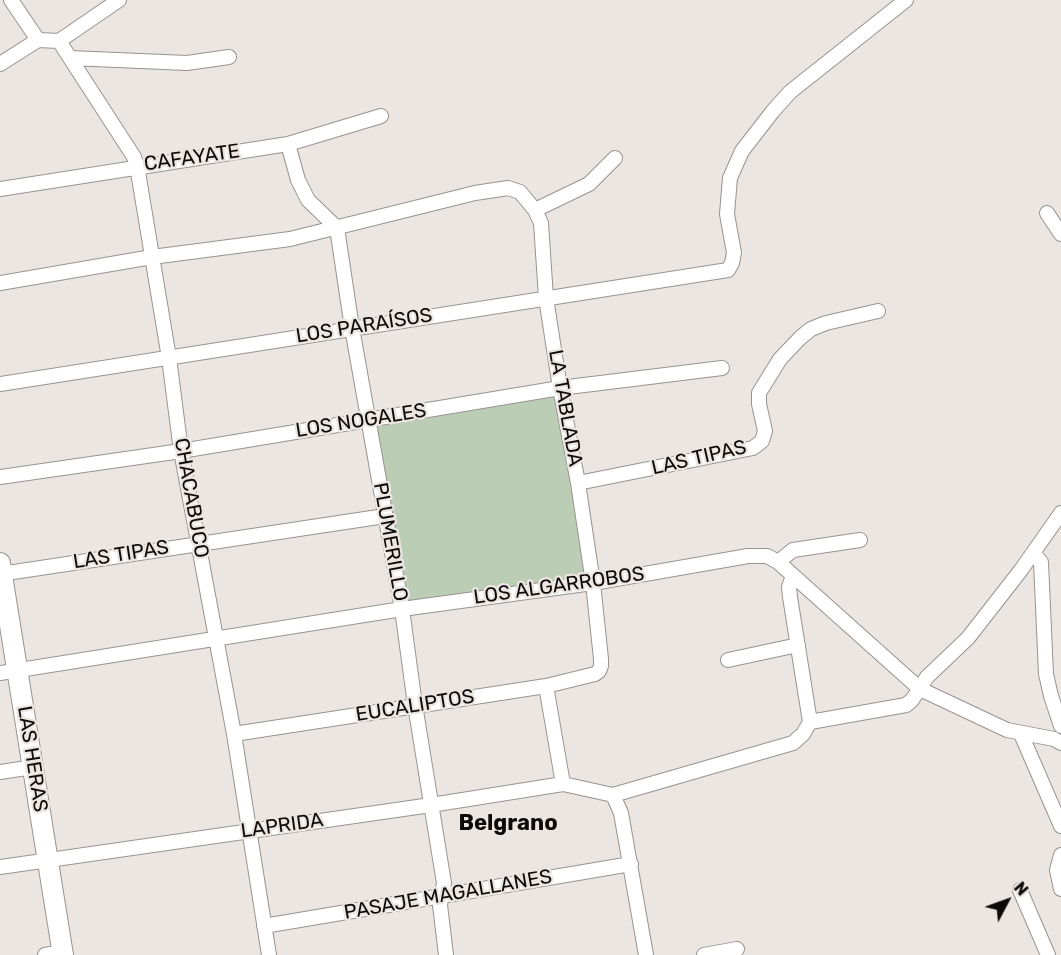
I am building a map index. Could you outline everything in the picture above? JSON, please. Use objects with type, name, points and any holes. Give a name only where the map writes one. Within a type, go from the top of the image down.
[{"type":"street","points":[[12,0],[38,40]]},
{"type":"street","points":[[0,64],[38,40],[59,41],[119,0]]},
{"type":"street","name":"LOS PARAÍSOS","points":[[0,384],[728,270],[734,253],[727,214],[730,178],[742,150],[790,92],[906,0]]},
{"type":"street","name":"CHACABUCO","points":[[59,41],[134,157],[137,166],[169,358],[181,451],[218,639],[269,955]]},
{"type":"street","points":[[70,58],[187,63],[229,57]]},
{"type":"street","name":"CAFAYATE","points":[[0,189],[288,144],[381,116]]},
{"type":"street","points":[[288,144],[298,180],[308,200],[337,228]]},
{"type":"street","points":[[0,284],[152,257],[290,239],[475,193],[508,188],[520,192],[536,210],[589,184],[615,158]]},
{"type":"street","name":"LA TABLADA","points":[[536,210],[541,223],[546,298],[593,583],[601,659],[601,666],[595,674]]},
{"type":"street","points":[[1047,213],[1061,234]]},
{"type":"street","name":"PLUMERILLO","points":[[337,228],[352,328],[402,609],[444,883],[440,905],[446,955]]},
{"type":"street","name":"LAS TIPAS","points":[[578,483],[753,448],[762,441],[765,431],[759,393],[780,359],[811,329],[826,323],[878,311]]},
{"type":"street","name":"LOS NOGALES","points":[[0,477],[181,451],[560,388],[722,368]]},
{"type":"street","points":[[810,722],[906,705],[912,700],[927,677],[968,638],[1061,513]]},
{"type":"street","name":"LAS TIPAS","points":[[1,570],[385,516]]},
{"type":"street","points":[[778,562],[793,550],[860,540]]},
{"type":"street","points":[[1033,553],[1041,562],[1046,674],[1061,726]]},
{"type":"street","name":"LOS ALGARROBOS","points":[[9,671],[402,609],[593,583],[748,556],[767,556],[778,562],[920,689],[1008,730],[1054,739],[1061,743]]},
{"type":"street","name":"LAS HERAS","points":[[1,570],[9,671],[33,767],[48,860],[57,954]]},
{"type":"street","points":[[546,686],[563,784],[613,795],[794,743],[810,722],[789,587],[794,576]]},
{"type":"street","points":[[728,660],[798,645]]},
{"type":"street","name":"EUCALIPTOS","points":[[234,734],[546,686],[595,674]]},
{"type":"street","points":[[1021,734],[1061,826]]},
{"type":"street","points":[[0,772],[33,767]]},
{"type":"street","name":"LAPRIDA","points":[[0,867],[563,784]]},
{"type":"street","points":[[613,795],[621,813],[646,955]]},
{"type":"street","points":[[1061,855],[1057,870],[1061,889]]},
{"type":"street","name":"PASAJE MAGALLANES","points":[[264,926],[631,864]]},
{"type":"street","points":[[1020,890],[1048,955]]},
{"type":"street","points":[[704,955],[737,949]]},
{"type":"green space","points":[[560,388],[593,583],[402,609],[368,420]]},
{"type":"district","name":"Belgrano","points":[[508,824]]}]
